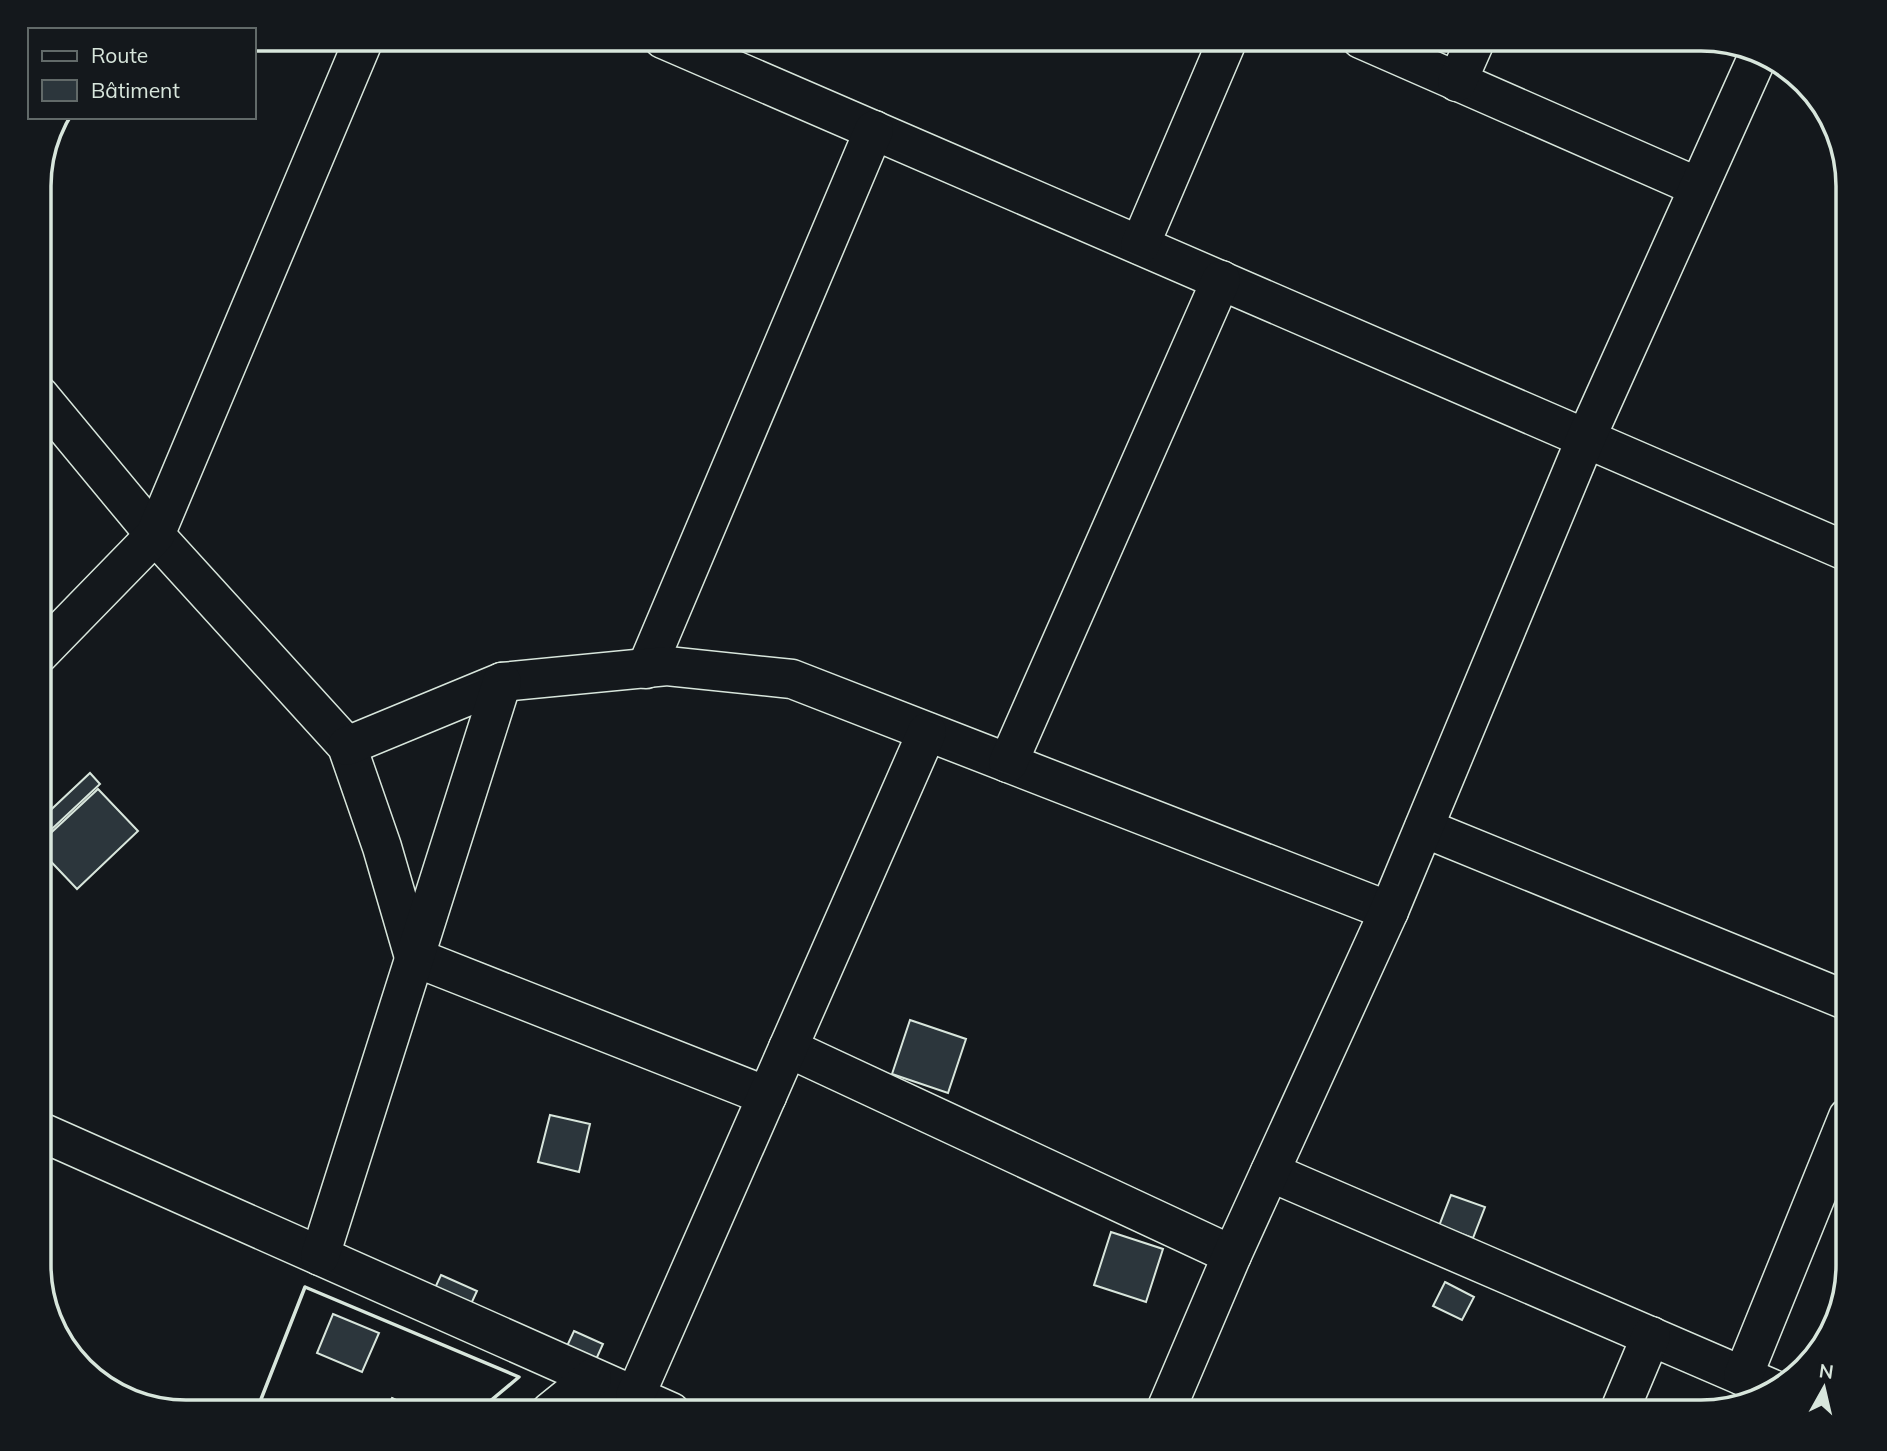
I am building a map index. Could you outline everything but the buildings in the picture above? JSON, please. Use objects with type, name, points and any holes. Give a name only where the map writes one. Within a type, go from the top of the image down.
[{"type":"street","points":[[51,642],[155,535],[360,51]]},
{"type":"street","points":[[696,51],[1836,546]]},
{"type":"street","points":[[1140,245],[1222,51]]},
{"type":"street","points":[[1389,51],[1698,187]]},
{"type":"street","points":[[1457,82],[1470,51]]},
{"type":"street","points":[[1170,1400],[1232,1255],[1389,911],[1586,438],[1755,62]]},
{"type":"street","points":[[646,669],[874,130]]},
{"type":"street","points":[[1008,763],[1222,281]]},
{"type":"street","points":[[51,409],[155,535],[347,746],[382,847],[414,957]]},
{"type":"street","points":[[347,746],[502,682],[667,666],[792,679],[1389,911]]},
{"type":"street","points":[[320,1256],[502,682]]},
{"type":"street","points":[[635,1396],[927,732]]},
{"type":"street","points":[[1424,828],[1836,996]]},
{"type":"street","points":[[414,957],[767,1096]]},
{"type":"street","points":[[788,1048],[1232,1255]]},
{"type":"street","points":[[51,1135],[644,1400]]},
{"type":"street","points":[[1270,1172],[1759,1383],[1836,1155]]},
{"type":"street","points":[[1624,1400],[1651,1336]]},
{"type":"street","points":[[565,1400],[592,1378]]},
{"type":"wall","points":[[261,1400],[305,1287],[519,1377],[491,1400]]}]
